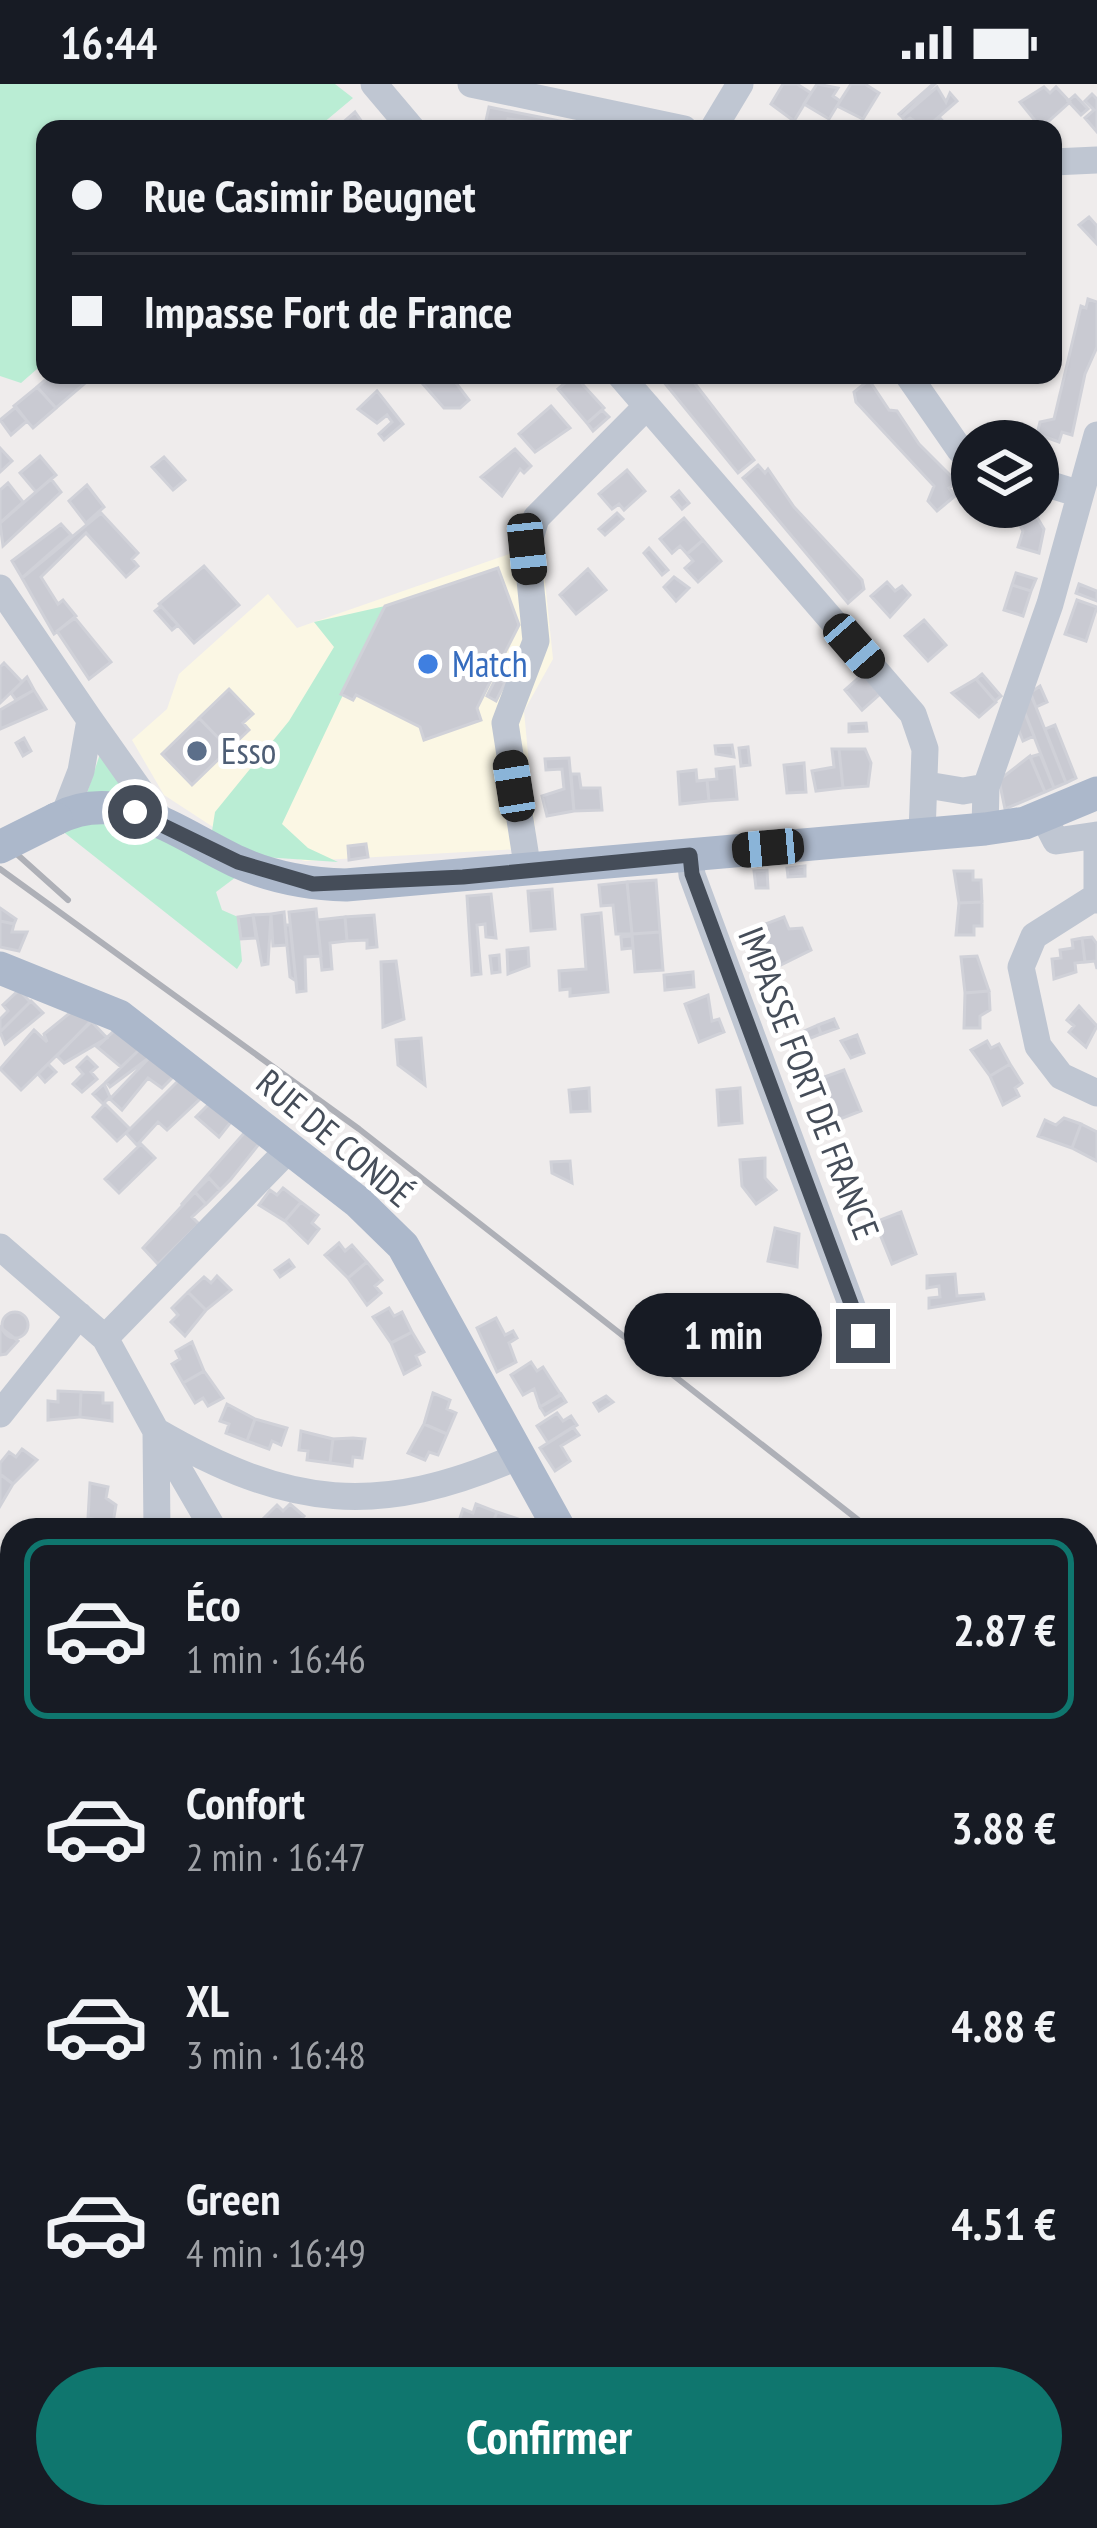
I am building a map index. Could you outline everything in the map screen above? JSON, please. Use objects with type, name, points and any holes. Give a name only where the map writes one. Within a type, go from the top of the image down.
[{"type":"main road","points":[[0,847],[60,817],[116,807],[162,822],[238,862],[313,884],[528,872],[985,829],[1043,816],[1097,794]]},
{"type":"main road","name":"RUE DE CONDÉ","points":[[0,968],[104,1006],[290,1148],[403,1246],[553,1518]]},
{"type":"street","points":[[374,84],[404,120]]},
{"type":"street","points":[[471,84],[641,120]]},
{"type":"street","points":[[718,120],[740,84]]},
{"type":"street","points":[[1062,162],[1097,160]]},
{"type":"street","points":[[628,384],[918,722],[927,785],[922,834]]},
{"type":"street","points":[[914,384],[951,437]]},
{"type":"street","points":[[528,872],[505,724],[536,641],[529,536],[536,518],[647,406]]},
{"type":"street","points":[[985,829],[986,787],[1050,604],[1097,435]]},
{"type":"street","points":[[1059,487],[1081,494]]},
{"type":"street","points":[[0,588],[162,822]]},
{"type":"street","points":[[60,817],[81,771],[90,720]]},
{"type":"street","points":[[927,785],[963,791],[986,787]]},
{"type":"street","points":[[1043,816],[1056,842],[1097,835],[1096,899],[1034,936],[1021,967],[1038,1046],[1061,1076],[1097,1094]]},
{"type":"street","name":"IMPASSE FORT DE FRANCE","points":[[690,855],[692,874],[863,1336]]},
{"type":"street","points":[[105,1338],[290,1148]]},
{"type":"street","points":[[0,1247],[105,1338],[207,1518]]},
{"type":"street","points":[[0,1414],[79,1316]]},
{"type":"street","points":[[156,1431],[228,1469],[327,1497],[415,1494],[519,1456]]},
{"type":"street","points":[[156,1431],[157,1518]]},
{"type":"shaded area","points":[[541,543],[553,659],[524,711],[537,848],[305,861],[236,842],[164,795],[132,740],[167,709],[179,674],[268,594],[297,628]]},
{"type":"green space","points":[[0,84],[335,84],[353,98],[327,120],[36,120],[36,370],[21,383],[0,376]]},
{"type":"green space","points":[[385,606],[282,824],[308,848],[338,862],[263,857],[212,831],[215,812],[289,721],[334,647],[314,622]]},
{"type":"green space","points":[[100,754],[127,794],[86,796]]},
{"type":"green space","points":[[83,822],[143,827],[236,877],[216,892],[222,910],[238,917],[242,961],[237,969],[61,830]]},
{"type":"building","points":[[783,84],[797,84],[811,93],[795,120],[771,104]]},
{"type":"building","points":[[817,84],[838,88],[833,96],[840,101],[829,119],[804,104]]},
{"type":"building","points":[[851,84],[865,84],[879,93],[863,119],[837,106]]},
{"type":"building","points":[[933,84],[902,117],[899,114]]},
{"type":"building","points":[[937,87],[946,102],[950,93],[957,101],[935,120],[902,117]]},
{"type":"building","points":[[1044,87],[1050,93],[1056,87],[1070,102],[1050,120],[1035,120],[1020,102]]},
{"type":"building","points":[[1092,94],[1097,99],[1097,132],[1085,118],[1094,110],[1085,101]]},
{"type":"building","points":[[1075,95],[1088,109],[1081,115],[1068,101]]},
{"type":"building","points":[[489,107],[555,120],[508,119],[486,120]]},
{"type":"building","points":[[1089,217],[1097,226],[1097,244],[1079,225]]},
{"type":"building","points":[[1088,299],[1097,302],[1097,347],[1085,374],[1072,435],[1062,432],[1059,442],[1059,420],[1049,420],[1054,419],[1081,306],[1086,308]]},
{"type":"building","points":[[40,384],[84,384],[56,408],[37,387]]},
{"type":"building","points":[[423,384],[457,384],[469,400],[460,408],[444,408]]},
{"type":"building","points":[[564,384],[582,384],[604,408],[587,423],[558,389]]},
{"type":"building","points":[[665,384],[695,384],[754,460],[738,473]]},
{"type":"building","points":[[872,384],[889,410],[897,411],[919,444],[951,476],[951,499],[937,511],[928,501],[934,486],[856,402],[854,392]]},
{"type":"building","points":[[37,387],[56,408],[33,428],[14,406]]},
{"type":"building","points":[[377,391],[403,424],[384,440],[379,434],[392,422],[387,415],[377,423],[358,409]]},
{"type":"building","points":[[551,406],[570,428],[535,452],[519,434]]},
{"type":"building","points":[[16,407],[27,421],[11,435],[0,420]]},
{"type":"building","points":[[602,410],[609,417],[593,431],[587,423]]},
{"type":"building","points":[[0,448],[12,461],[0,472]]},
{"type":"building","points":[[515,449],[531,466],[524,473],[520,469],[502,496],[481,477]]},
{"type":"building","points":[[40,456],[56,475],[36,492],[20,473]]},
{"type":"building","points":[[164,457],[185,480],[173,490],[152,467]]},
{"type":"building","points":[[758,465],[765,473],[768,469],[794,507],[862,580],[864,589],[848,603],[743,478]]},
{"type":"building","points":[[627,470],[645,491],[624,510],[619,504],[612,509],[599,494]]},
{"type":"building","points":[[51,479],[61,492],[3,546],[0,523]]},
{"type":"building","points":[[8,483],[23,502],[0,523],[0,490]]},
{"type":"building","points":[[87,485],[104,507],[86,523],[69,501]]},
{"type":"building","points":[[679,491],[689,503],[682,509],[672,497]]},
{"type":"building","points":[[101,513],[138,553],[132,559],[138,566],[126,577],[86,533],[41,577],[58,604],[63,600],[76,616],[54,634],[22,578]]},
{"type":"building","points":[[617,513],[623,519],[605,535],[599,529]]},
{"type":"building","points":[[684,518],[703,540],[687,554],[680,546],[672,553],[660,539]]},
{"type":"building","points":[[61,524],[71,535],[22,578],[12,561]]},
{"type":"building","points":[[1043,528],[1039,553],[1018,547],[1023,531]]},
{"type":"building","points":[[703,540],[721,561],[698,582],[685,568],[693,561],[687,554]]},
{"type":"building","points":[[649,548],[668,570],[662,575],[644,553]]},
{"type":"building","points":[[204,566],[239,605],[194,643],[159,604]]},
{"type":"building","name":"Match","points":[[498,568],[519,625],[477,708],[481,720],[424,740],[420,727],[356,695],[353,700],[341,694],[385,606]]},
{"type":"building","points":[[588,569],[606,590],[576,614],[560,595]]},
{"type":"building","points":[[1016,573],[1036,579],[1031,591],[1012,585]]},
{"type":"building","points":[[674,577],[689,588],[676,601],[664,587]]},
{"type":"building","points":[[887,582],[895,591],[902,586],[910,595],[890,617],[871,596]]},
{"type":"building","points":[[1079,584],[1097,591],[1097,601],[1076,593]]},
{"type":"building","points":[[1012,585],[1031,591],[1023,616],[1004,610]]},
{"type":"building","points":[[1077,600],[1097,607],[1086,641],[1065,634]]},
{"type":"building","points":[[161,606],[178,625],[172,630],[155,611]]},
{"type":"building","points":[[75,618],[111,662],[89,679],[57,631]]},
{"type":"building","points":[[924,620],[946,645],[928,661],[905,636]]},
{"type":"building","points":[[4,663],[22,682],[0,703],[0,667]]},
{"type":"building","points":[[863,674],[880,694],[862,710],[845,690]]},
{"type":"building","points":[[982,674],[1001,696],[995,701],[976,679]]},
{"type":"building","points":[[27,677],[34,690],[16,700],[11,693]]},
{"type":"building","points":[[496,678],[505,683],[496,701],[487,696]]},
{"type":"building","points":[[976,679],[996,702],[979,717],[952,693]]},
{"type":"building","points":[[1040,686],[1047,702],[1036,707],[1030,693]]},
{"type":"building","points":[[229,689],[253,714],[243,723],[249,730],[229,749],[199,718]]},
{"type":"building","points":[[34,690],[46,709],[0,729],[0,710]]},
{"type":"building","points":[[1030,692],[1066,783],[1054,788],[1023,708]]},
{"type":"building","points":[[1023,708],[1034,736],[1023,741],[1017,726]]},
{"type":"building","points":[[199,718],[229,749],[192,785],[162,754]]},
{"type":"building","points":[[866,723],[867,731],[849,732],[849,724]]},
{"type":"building","points":[[1055,725],[1076,778],[1066,783],[1045,729]]},
{"type":"building","points":[[24,738],[31,751],[23,756],[16,743]]},
{"type":"building","points":[[732,745],[734,757],[716,754],[715,746]]},
{"type":"building","points":[[748,747],[750,765],[741,766],[739,748]]},
{"type":"building","points":[[832,749],[839,749],[843,788],[816,791],[812,771],[834,767]]},
{"type":"building","points":[[839,749],[865,749],[871,763],[868,786],[843,788]]},
{"type":"building","points":[[1040,754],[1054,788],[1045,792],[1030,757]]},
{"type":"building","points":[[1030,756],[1045,792],[1005,809],[999,780]]},
{"type":"building","points":[[569,758],[574,811],[547,816],[542,796],[564,789],[562,769],[546,770],[545,759]]},
{"type":"building","points":[[804,763],[806,792],[787,793],[784,765]]},
{"type":"building","points":[[734,767],[737,799],[709,801],[707,780],[717,779],[716,769]]},
{"type":"building","points":[[696,770],[697,781],[707,780],[709,801],[680,804],[678,772]]},
{"type":"building","points":[[571,774],[579,774],[581,788],[600,788],[602,810],[574,811]]},
{"type":"building","points":[[366,844],[368,857],[349,860],[348,846]]},
{"type":"building","points":[[805,866],[805,876],[788,877],[787,868]]},
{"type":"building","points":[[767,870],[768,888],[756,888],[754,871]]},
{"type":"building","points":[[954,871],[973,871],[973,880],[981,880],[982,902],[959,903]]},
{"type":"building","points":[[656,880],[660,932],[632,934],[627,882]]},
{"type":"building","points":[[627,882],[632,934],[616,934],[613,905],[601,906],[599,885]]},
{"type":"building","points":[[552,889],[555,929],[531,931],[528,891]]},
{"type":"building","points":[[491,894],[496,938],[486,937],[485,924],[477,925],[481,974],[472,975],[467,896]]},
{"type":"building","points":[[982,902],[982,926],[974,926],[974,935],[956,935],[959,903]]},
{"type":"building","points":[[0,908],[16,919],[14,924],[0,921]]},
{"type":"building","points":[[316,909],[321,956],[305,957],[306,991],[297,992],[289,912]]},
{"type":"building","points":[[284,912],[287,945],[273,946],[271,914]]},
{"type":"building","points":[[601,913],[608,992],[570,996],[570,989],[560,990],[559,971],[586,969],[582,915]]},
{"type":"building","points":[[271,914],[268,964],[262,965],[253,915]]},
{"type":"building","points":[[253,915],[256,938],[241,939],[238,917]]},
{"type":"building","points":[[374,915],[377,947],[367,948],[367,940],[347,941],[345,917]]},
{"type":"building","points":[[345,917],[347,941],[330,943],[332,969],[322,970],[317,920]]},
{"type":"building","points":[[784,917],[789,929],[802,928],[811,950],[775,968],[760,926]]},
{"type":"building","points":[[0,921],[14,924],[12,932],[27,932],[19,951],[0,947]]},
{"type":"building","points":[[285,925],[290,925],[296,981],[290,977]]},
{"type":"building","points":[[660,932],[663,970],[635,972],[632,934]]},
{"type":"building","points":[[632,936],[633,948],[622,949],[621,937]]},
{"type":"building","points":[[1092,937],[1097,944],[1097,969],[1095,961],[1085,962],[1082,938]]},
{"type":"building","points":[[1082,938],[1085,962],[1075,963],[1076,972],[1054,979],[1052,959],[1061,958],[1060,950],[1073,948],[1072,940]]},
{"type":"building","points":[[528,948],[529,966],[508,974],[507,950]]},
{"type":"building","points":[[499,955],[500,972],[492,973],[490,956]]},
{"type":"building","points":[[977,956],[989,991],[965,993],[961,957]]},
{"type":"building","points":[[396,961],[404,1019],[383,1027],[381,962]]},
{"type":"building","points":[[693,972],[694,987],[665,990],[664,975]]},
{"type":"building","points":[[19,990],[30,1002],[0,1032],[0,1019],[8,1011],[3,1005]]},
{"type":"building","points":[[989,991],[990,1010],[980,1016],[980,1028],[964,1028],[965,993]]},
{"type":"building","points":[[708,995],[712,1021],[719,1019],[724,1032],[699,1042],[685,1004]]},
{"type":"building","points":[[31,1001],[43,1013],[5,1044],[0,1032]]},
{"type":"building","points":[[1079,1006],[1097,1026],[1086,1047],[1069,1032],[1074,1026],[1067,1020]]},
{"type":"building","points":[[76,1008],[91,1022],[21,1090],[0,1069],[34,1030],[47,1042],[44,1034]]},
{"type":"building","points":[[834,1019],[838,1028],[821,1034],[818,1025]]},
{"type":"building","points":[[91,1021],[107,1038],[64,1063],[57,1056]]},
{"type":"building","points":[[818,1025],[821,1034],[806,1040],[802,1032]]},
{"type":"building","points":[[115,1030],[140,1049],[121,1067],[97,1047]]},
{"type":"building","points":[[857,1035],[864,1053],[851,1058],[841,1041]]},
{"type":"building","points":[[421,1038],[425,1085],[398,1065],[396,1040]]},
{"type":"building","points":[[987,1041],[991,1048],[999,1044],[1010,1064],[990,1076],[971,1050]]},
{"type":"building","points":[[140,1049],[150,1057],[110,1087],[106,1082]]},
{"type":"building","points":[[87,1057],[97,1067],[91,1072],[97,1079],[82,1092],[73,1084],[83,1074],[77,1067]]},
{"type":"building","points":[[150,1057],[174,1076],[162,1088],[148,1078],[122,1110],[110,1099]]},
{"type":"building","points":[[48,1064],[56,1072],[45,1082],[38,1074]]},
{"type":"building","points":[[1010,1064],[1022,1083],[1015,1088],[1019,1096],[1003,1105],[990,1076]]},
{"type":"building","points":[[844,1070],[861,1111],[835,1121],[819,1079]]},
{"type":"building","points":[[179,1080],[201,1098],[167,1130],[158,1122],[137,1145],[126,1133]]},
{"type":"building","points":[[104,1084],[110,1097],[103,1104],[93,1094]]},
{"type":"building","points":[[589,1088],[590,1111],[571,1112],[569,1090]]},
{"type":"building","points":[[740,1088],[742,1123],[719,1125],[717,1090]]},
{"type":"building","points":[[105,1104],[130,1129],[117,1141],[93,1117]]},
{"type":"building","points":[[209,1104],[231,1122],[219,1137],[196,1117]]},
{"type":"building","points":[[1064,1118],[1081,1124],[1072,1148],[1038,1136],[1045,1120],[1056,1125]]},
{"type":"building","points":[[1081,1124],[1097,1132],[1097,1161],[1072,1148]]},
{"type":"building","points":[[245,1132],[259,1144],[231,1179],[220,1190],[209,1178],[181,1205]]},
{"type":"building","points":[[141,1144],[155,1158],[119,1193],[105,1179]]},
{"type":"building","points":[[765,1158],[765,1178],[776,1190],[756,1204],[742,1186],[740,1160]]},
{"type":"building","points":[[570,1161],[572,1183],[552,1173],[551,1162]]},
{"type":"building","points":[[209,1178],[220,1190],[206,1204],[195,1192]]},
{"type":"building","points":[[283,1188],[301,1202],[285,1221],[259,1205],[270,1190],[277,1195]]},
{"type":"building","points":[[195,1192],[206,1204],[192,1217],[199,1224],[158,1264],[143,1248]]},
{"type":"building","points":[[301,1202],[318,1215],[312,1223],[319,1229],[308,1243],[285,1221]]},
{"type":"building","points":[[901,1212],[916,1254],[892,1264],[875,1222]]},
{"type":"building","points":[[775,1228],[799,1234],[797,1267],[768,1261]]},
{"type":"building","points":[[339,1243],[345,1251],[352,1245],[367,1262],[348,1278],[325,1255]]},
{"type":"building","points":[[289,1260],[294,1267],[280,1277],[275,1270]]},
{"type":"building","points":[[367,1262],[382,1280],[375,1286],[381,1293],[367,1305],[348,1278]]},
{"type":"building","points":[[955,1274],[957,1296],[983,1294],[984,1299],[929,1308],[929,1298],[940,1297],[939,1286],[927,1288],[927,1276]]},
{"type":"building","points":[[217,1276],[231,1290],[206,1310],[188,1292],[204,1277],[211,1283]]},
{"type":"building","points":[[188,1292],[206,1310],[185,1336],[171,1322],[178,1315],[172,1308]]},
{"type":"building","points":[[389,1308],[394,1316],[402,1312],[412,1332],[391,1343],[373,1317]]},
{"type":"building","points":[[15,1312],[28,1325],[15,1338],[2,1325]]},
{"type":"building","points":[[496,1318],[505,1335],[513,1331],[517,1338],[509,1343],[516,1362],[497,1372],[477,1328]]},
{"type":"building","points":[[0,1327],[18,1341],[0,1355]]},
{"type":"building","points":[[412,1332],[424,1352],[416,1356],[420,1365],[404,1374],[391,1343]]},
{"type":"building","points":[[192,1342],[204,1371],[183,1383],[172,1364],[180,1359],[176,1351]]},
{"type":"building","points":[[531,1362],[537,1371],[543,1367],[561,1395],[540,1407],[534,1389],[523,1395],[511,1375]]},
{"type":"building","points":[[204,1371],[223,1398],[208,1406],[203,1398],[195,1403],[183,1383]]},
{"type":"building","points":[[58,1391],[81,1392],[80,1417],[48,1420],[48,1401],[58,1402]]},
{"type":"building","points":[[81,1392],[103,1393],[103,1403],[112,1403],[112,1421],[80,1417]]},
{"type":"building","points":[[433,1393],[450,1400],[447,1409],[456,1413],[447,1434],[424,1424]]},
{"type":"building","points":[[561,1394],[566,1402],[545,1415],[540,1407]]},
{"type":"building","points":[[606,1396],[613,1402],[599,1411],[594,1403]]},
{"type":"building","points":[[227,1404],[255,1419],[247,1441],[226,1433],[229,1424],[220,1421]]},
{"type":"building","points":[[557,1413],[563,1421],[571,1416],[577,1425],[548,1443],[537,1426]]},
{"type":"building","points":[[255,1419],[287,1428],[281,1445],[272,1441],[269,1449],[247,1441]]},
{"type":"building","points":[[424,1424],[447,1434],[438,1455],[429,1452],[425,1460],[408,1453]]},
{"type":"building","points":[[573,1427],[579,1435],[561,1446],[570,1461],[555,1471],[540,1448]]},
{"type":"building","points":[[301,1431],[333,1439],[330,1463],[307,1460],[308,1451],[299,1450]]},
{"type":"building","points":[[333,1439],[365,1439],[362,1458],[353,1457],[352,1466],[330,1463]]},
{"type":"building","points":[[22,1449],[37,1460],[13,1484],[0,1474],[0,1463],[9,1452],[16,1457]]},
{"type":"building","points":[[0,1474],[13,1484],[0,1506]]},
{"type":"building","points":[[90,1483],[108,1487],[106,1498],[116,1505],[114,1518],[88,1518]]},
{"type":"building","points":[[290,1504],[304,1516],[264,1518],[277,1505],[283,1511]]},
{"type":"building","points":[[476,1504],[497,1512],[495,1518],[460,1518],[463,1509],[473,1513]]},
{"type":"railway","points":[[0,839],[68,900]]},
{"type":"railway","points":[[0,869],[359,1129],[856,1518]]},
{"type":"place","name":"Match","points":[[428,664]]},
{"type":"place","name":"Esso","points":[[197,751]]},
{"type":"route","points":[[135,812],[238,862],[313,884],[463,877],[690,855],[692,874],[863,1336]]}]
